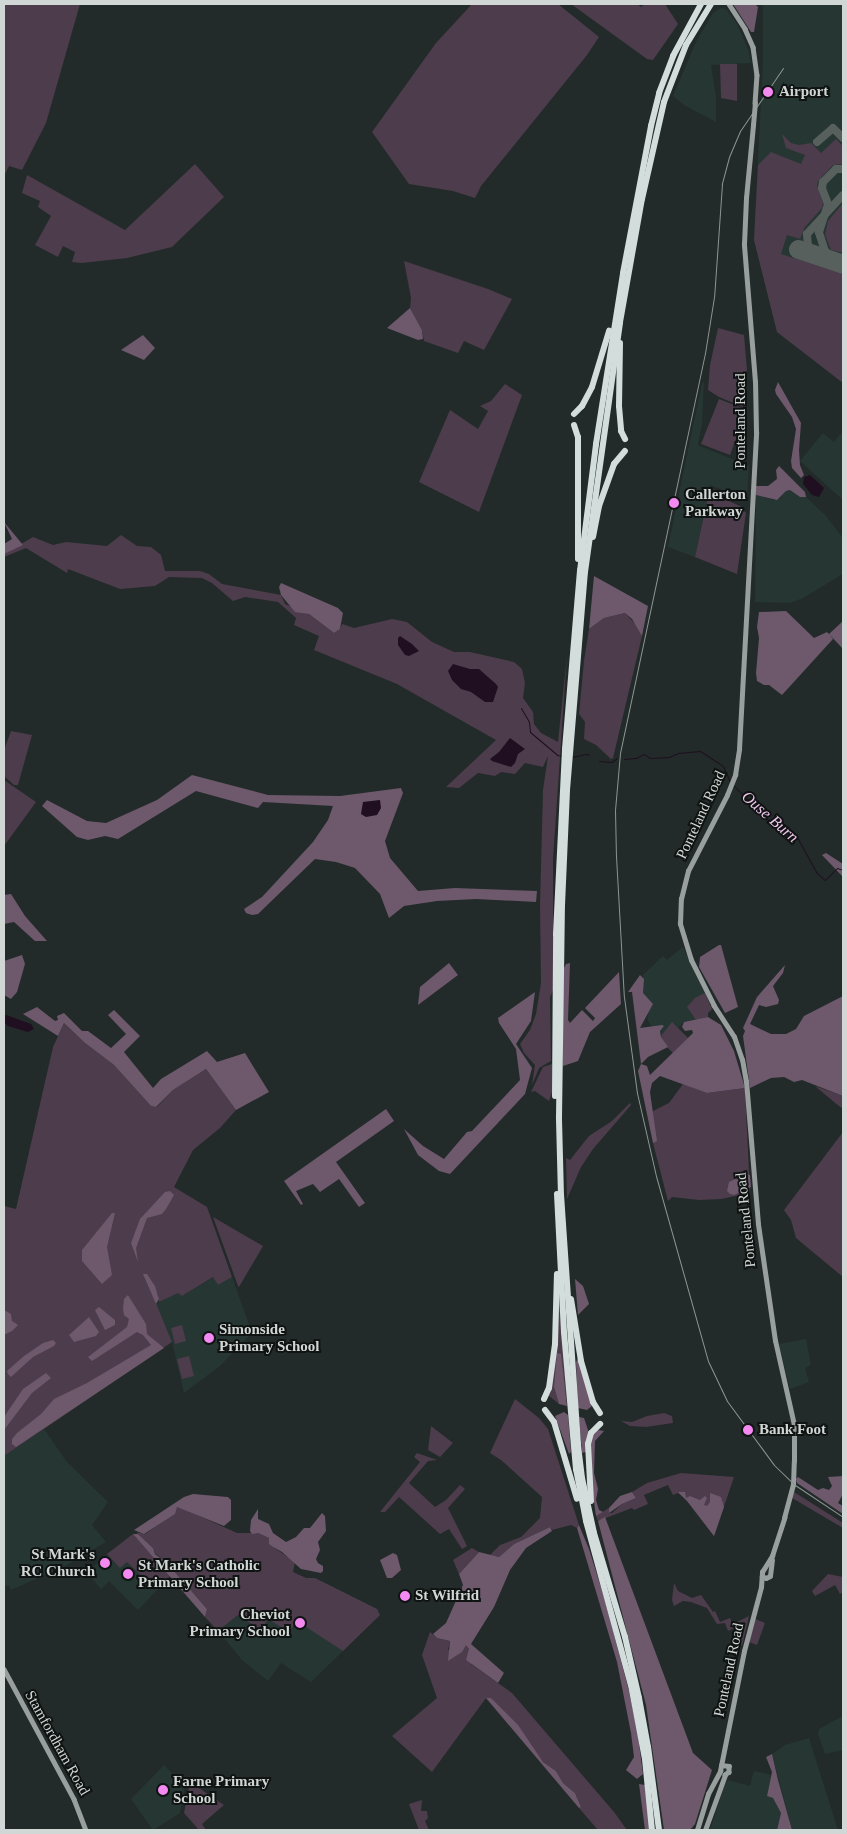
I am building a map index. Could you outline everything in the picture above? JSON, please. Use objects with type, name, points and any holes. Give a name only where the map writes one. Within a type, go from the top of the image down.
[{"type":"highway","points":[[652,1830],[645,1759],[633,1692],[582,1502],[573,1448],[561,1231],[555,1045],[556,934],[561,808],[575,627],[596,444],[659,93],[673,56],[701,4]]},
{"type":"highway","points":[[574,414],[586,401],[600,365],[625,274],[658,125],[670,80],[689,39],[711,4]]},
{"type":"highway","points":[[625,274],[618,386],[621,426],[625,440]]},
{"type":"highway","points":[[625,274],[602,438],[581,611],[566,809],[560,984],[559,1117],[561,1231],[578,1444],[587,1502],[600,1555],[625,1638],[639,1698],[648,1748],[658,1830]]},
{"type":"highway","points":[[574,424],[578,437],[579,519],[575,627]]},
{"type":"highway","points":[[581,611],[599,506],[614,464],[625,451]]},
{"type":"highway","points":[[544,1398],[549,1388],[555,1344],[561,1231]]},
{"type":"highway","points":[[561,1231],[576,1341],[591,1398],[600,1413]]},
{"type":"highway","points":[[545,1410],[552,1417],[562,1444],[589,1544],[598,1564]]},
{"type":"highway","points":[[600,1424],[590,1436],[587,1459],[589,1491],[600,1555]]},
{"type":"main road","name":"Ponteland Road","points":[[728,4],[745,29],[755,56],[755,102],[746,198],[744,244],[755,382],[756,432],[740,749],[735,775],[727,795],[688,871],[681,899],[680,924],[691,960],[714,1006],[734,1037],[746,1082],[758,1224],[775,1341],[790,1404],[794,1435],[793,1485],[768,1569],[771,1575],[765,1577]]},
{"type":"main road","name":"Ponteland Road","points":[[720,1772],[744,1651],[765,1577],[762,1572],[768,1569]]},
{"type":"main road","name":"Stamfordham Road","points":[[4,1669],[74,1799],[85,1830]]},
{"type":"main road","name":"Stamfordham Road","points":[[4,1676],[69,1792],[85,1830]]},
{"type":"main road","name":"Ponteland Road","points":[[725,1748],[728,1765]]},
{"type":"main road","points":[[705,1830],[725,1775],[730,1770],[728,1765],[721,1765]]},
{"type":"main road","points":[[697,1830],[708,1794],[720,1772],[725,1775]]},
{"type":"shaded area","points":[[4,4],[80,4],[46,123],[22,170],[9,166],[5,174]]},
{"type":"shaded area","points":[[472,4],[558,4],[599,37],[587,55],[481,186],[475,198],[453,191],[409,184],[372,132],[436,43]]},
{"type":"shaded area","points":[[571,4],[637,4],[641,7],[645,4],[665,4],[678,24],[653,60],[647,59]]},
{"type":"shaded area","points":[[733,4],[755,4],[758,7],[754,32],[751,32]]},
{"type":"shaded area","points":[[763,4],[843,4],[843,383],[777,332],[754,240],[763,61]]},
{"type":"shaded area","points":[[721,8],[726,9],[737,24],[748,49],[751,63],[711,65],[716,97],[716,122],[684,105],[673,96],[696,42],[713,13]]},
{"type":"shaded area","points":[[720,64],[737,64],[737,101],[721,98]]},
{"type":"shaded area","points":[[782,134],[791,143],[799,145],[811,143],[821,153],[836,139],[843,146],[843,164],[833,165],[818,181],[817,186],[823,203],[822,208],[805,227],[800,239],[787,235],[781,254],[843,274],[843,383],[777,332],[754,240],[758,165],[771,152],[801,164],[805,155],[786,148]]},
{"type":"shaded area","points":[[195,164],[224,197],[172,247],[127,258],[82,263],[72,262],[75,252],[63,246],[58,257],[35,245],[51,216],[38,207],[40,201],[22,193],[27,175],[125,230]]},
{"type":"shaded area","points":[[843,203],[843,253],[831,250],[825,235],[828,221]]},
{"type":"shaded area","points":[[404,261],[512,299],[484,350],[464,341],[458,353],[424,341],[422,330],[410,308],[411,298]]},
{"type":"shaded area","points":[[410,308],[422,330],[423,339],[418,340],[387,328]]},
{"type":"shaded area","points":[[718,328],[744,335],[747,370],[743,400],[748,409],[719,397],[708,390],[710,365]]},
{"type":"shaded area","points":[[143,335],[155,348],[144,360],[121,350]]},
{"type":"shaded area","points":[[704,382],[702,424],[698,445],[749,466],[747,496],[744,498],[710,485],[695,557],[668,547],[702,383]]},
{"type":"shaded area","points":[[778,382],[801,423],[799,450],[800,465],[804,475],[801,478],[792,468],[791,461],[796,429],[792,417],[776,394],[775,390]]},
{"type":"shaded area","points":[[505,384],[522,395],[479,512],[419,482],[450,410],[478,429],[488,411],[480,406],[491,401]]},
{"type":"shaded area","points":[[719,399],[747,410],[730,455],[701,444]]},
{"type":"shaded area","points":[[843,431],[843,500],[800,461],[823,433],[834,442]]},
{"type":"shaded area","points":[[779,466],[805,492],[806,497],[800,497],[790,490],[786,491],[777,500],[756,495],[756,486],[768,486],[777,479],[776,470]]},
{"type":"shaded area","points":[[810,475],[824,488],[819,497],[812,495],[803,484],[804,477]]},
{"type":"shaded area","points":[[790,490],[800,497],[806,497],[825,515],[843,538],[843,574],[803,598],[790,603],[755,602],[756,495],[774,500]]},
{"type":"shaded area","points":[[709,492],[740,506],[746,513],[737,574],[695,557]]},
{"type":"shaded area","points":[[4,522],[23,545],[4,554],[4,544],[12,539]]},
{"type":"shaded area","points":[[121,535],[137,546],[151,547],[161,555],[165,571],[200,571],[209,574],[222,584],[281,595],[285,604],[309,614],[334,633],[340,629],[342,624],[354,628],[392,619],[407,622],[432,642],[454,652],[470,652],[514,662],[522,669],[525,683],[523,698],[533,712],[534,724],[541,733],[558,742],[567,655],[553,859],[553,990],[550,997],[551,1061],[539,1068],[532,1085],[535,1065],[524,1053],[520,1044],[530,1030],[536,1014],[541,983],[540,905],[543,790],[548,756],[543,767],[525,763],[515,774],[501,772],[495,776],[478,773],[459,788],[446,787],[496,740],[397,684],[314,650],[319,636],[294,625],[296,618],[278,602],[245,597],[233,601],[212,583],[202,578],[169,577],[155,586],[120,589],[68,569],[67,573],[26,548],[4,557],[4,554],[33,537],[53,545],[66,542],[107,546]]},
{"type":"shaded area","points":[[594,576],[648,606],[642,636],[632,619],[625,613],[604,618],[589,629]]},
{"type":"shaded area","points":[[281,583],[338,608],[343,613],[340,629],[334,633],[309,614],[295,612],[281,595],[279,587]]},
{"type":"shaded area","points":[[786,611],[814,638],[827,632],[833,639],[782,695],[769,685],[764,685],[757,681],[759,638],[757,627],[759,612]]},
{"type":"shaded area","points":[[625,613],[638,627],[642,636],[613,758],[611,759],[596,745],[584,739],[585,722],[579,714],[584,661],[589,629],[604,618]]},
{"type":"shaded area","points":[[843,621],[843,649],[829,634]]},
{"type":"shaded area","points":[[400,636],[419,651],[409,656],[405,655],[398,645],[398,638]]},
{"type":"shaded area","points":[[453,664],[470,669],[479,669],[496,684],[498,687],[493,702],[485,702],[471,692],[461,689],[452,680],[448,671]]},
{"type":"shaded area","points":[[11,731],[32,735],[18,785],[14,785],[4,776],[4,750]]},
{"type":"shaded area","points":[[510,738],[525,749],[518,754],[515,763],[511,767],[492,761],[490,759],[499,752]]},
{"type":"shaded area","points":[[192,775],[268,795],[340,796],[401,788],[403,793],[385,841],[390,858],[418,891],[455,888],[537,891],[536,902],[476,899],[437,901],[404,906],[389,918],[380,894],[355,868],[336,862],[315,859],[258,914],[252,915],[246,913],[244,909],[262,897],[313,842],[328,820],[333,806],[263,802],[258,808],[196,791],[118,839],[105,836],[88,840],[77,837],[42,806],[47,800],[87,821],[106,823],[157,800]]},
{"type":"shaded area","points":[[4,780],[36,802],[4,846]]},
{"type":"shaded area","points":[[380,800],[381,808],[377,815],[366,817],[361,814],[363,802]]},
{"type":"shaded area","points":[[826,853],[843,864],[843,877],[822,855]]},
{"type":"shaded area","points":[[11,894],[25,916],[47,941],[35,941],[14,922],[4,924],[4,895]]},
{"type":"shaded area","points":[[721,945],[738,1007],[725,1013],[699,967],[700,957]]},
{"type":"shaded area","points":[[683,947],[712,1009],[708,1013],[708,1017],[684,1022],[678,1028],[688,1038],[673,1053],[664,1044],[661,1037],[660,1031],[664,1026],[651,1026],[647,1019],[650,1007],[643,993],[643,975],[663,956],[667,960]]},
{"type":"shaded area","points":[[22,955],[25,964],[17,992],[11,999],[4,995],[4,961]]},
{"type":"shaded area","points":[[449,963],[458,975],[418,1005],[420,987]]},
{"type":"shaded area","points":[[570,963],[568,1020],[570,1023],[582,1010],[593,1021],[595,1018],[585,1008],[619,972],[621,1004],[590,1032],[578,1061],[563,1066],[563,970],[566,964]]},
{"type":"shaded area","points":[[785,965],[783,973],[773,986],[779,1000],[778,1004],[766,1007],[759,1005],[750,1024],[771,1034],[786,1034],[796,1029],[804,1016],[843,996],[843,1096],[802,1080],[794,1082],[784,1077],[771,1078],[750,1088],[743,1036],[745,1031],[743,1028],[757,997]]},
{"type":"shaded area","points":[[640,975],[644,979],[643,993],[653,1004],[640,1028],[664,1026],[660,1031],[661,1037],[668,1047],[648,1057],[641,1064],[632,992],[628,992]]},
{"type":"shaded area","points":[[535,992],[531,1021],[516,1044],[532,1068],[525,1094],[450,1174],[439,1171],[418,1155],[404,1129],[423,1146],[444,1159],[467,1132],[472,1131],[520,1080],[516,1049],[499,1023],[498,1018]]},
{"type":"shaded area","points":[[705,993],[712,1009],[708,1013],[708,1017],[696,1020],[687,1007],[695,998]]},
{"type":"shaded area","points":[[37,1007],[55,1021],[58,1020],[57,1016],[64,1013],[82,1031],[88,1031],[111,1048],[126,1034],[108,1015],[114,1010],[140,1036],[124,1052],[153,1088],[161,1079],[207,1051],[217,1062],[245,1053],[269,1092],[236,1110],[206,1069],[173,1090],[156,1107],[151,1106],[114,1065],[85,1043],[64,1023],[58,1036],[23,1014]]},
{"type":"shaded area","points":[[6,1015],[31,1024],[34,1029],[28,1032],[8,1026],[4,1022],[4,1016]]},
{"type":"shaded area","points":[[708,1017],[721,1025],[734,1051],[745,1088],[707,1093],[660,1076],[652,1083],[650,1092],[657,1141],[653,1143],[638,1071],[641,1064],[647,1066],[650,1075],[693,1033],[692,1030],[685,1031],[682,1027],[684,1022]]},
{"type":"shaded area","points":[[672,1022],[688,1038],[673,1053],[664,1044],[661,1036]]},
{"type":"shaded area","points":[[64,1023],[85,1043],[114,1065],[151,1106],[157,1107],[173,1090],[206,1069],[236,1110],[220,1128],[193,1150],[174,1187],[207,1207],[232,1277],[218,1285],[213,1277],[182,1296],[178,1293],[159,1302],[152,1281],[144,1274],[172,1342],[4,1456],[4,1206],[16,1209],[53,1047]]},
{"type":"shaded area","points":[[552,1064],[552,1092],[549,1101],[535,1091],[531,1092],[543,1067]]},
{"type":"shaded area","points":[[683,1084],[707,1093],[745,1088],[750,1193],[721,1199],[699,1200],[672,1197],[668,1201],[653,1143],[653,1111],[669,1103]]},
{"type":"shaded area","points":[[815,1086],[843,1096],[843,1109],[834,1102]]},
{"type":"shaded area","points":[[630,1103],[631,1105],[593,1149],[581,1167],[567,1199],[566,1158],[570,1160],[589,1136],[612,1121]]},
{"type":"shaded area","points":[[386,1109],[394,1121],[336,1162],[365,1203],[359,1207],[339,1179],[320,1192],[313,1184],[296,1191],[303,1204],[301,1205],[284,1181]]},
{"type":"shaded area","points":[[843,1132],[843,1277],[796,1238],[791,1220],[784,1210]]},
{"type":"shaded area","points":[[746,1174],[750,1175],[751,1187],[734,1195],[730,1194],[727,1191],[729,1182]]},
{"type":"shaded area","points":[[170,1191],[174,1195],[162,1214],[147,1218],[136,1248],[138,1262],[131,1243],[140,1219],[165,1192]]},
{"type":"shaded area","points":[[112,1213],[115,1213],[107,1247],[112,1275],[102,1284],[82,1261],[82,1250]]},
{"type":"shaded area","points":[[213,1217],[263,1246],[239,1287],[238,1286]]},
{"type":"shaded area","points":[[143,1274],[147,1274],[155,1286],[159,1299],[156,1304]]},
{"type":"shaded area","name":"Simonside Primary School","points":[[214,1277],[218,1285],[232,1277],[252,1333],[220,1366],[184,1393],[172,1342],[156,1304],[178,1292],[182,1296]]},
{"type":"shaded area","points":[[575,1279],[583,1286],[589,1304],[578,1315]]},
{"type":"shaded area","points":[[128,1295],[146,1324],[147,1334],[164,1348],[16,1447],[12,1444],[12,1439],[17,1433],[41,1414],[54,1399],[87,1383],[151,1345],[143,1335],[137,1332],[92,1361],[88,1357],[127,1327],[129,1319],[124,1315],[123,1309],[124,1299]]},
{"type":"shaded area","points":[[559,1295],[567,1401],[561,1369],[561,1354],[554,1387],[559,1404],[548,1395]]},
{"type":"shaded area","points":[[99,1307],[115,1320],[115,1325],[105,1330],[95,1310]]},
{"type":"shaded area","points":[[4,1310],[11,1314],[12,1321],[18,1325],[4,1335]]},
{"type":"shaded area","points":[[89,1317],[99,1332],[96,1336],[74,1342],[69,1335]]},
{"type":"shaded area","points":[[182,1325],[186,1341],[175,1344],[171,1328]]},
{"type":"shaded area","points":[[806,1339],[811,1365],[805,1368],[809,1382],[790,1389],[779,1344]]},
{"type":"shaded area","points":[[53,1340],[56,1343],[54,1346],[33,1357],[11,1377],[8,1374],[7,1371],[24,1356],[43,1343]]},
{"type":"shaded area","points":[[557,1353],[561,1354],[567,1406],[559,1404],[554,1387]]},
{"type":"shaded area","points":[[189,1356],[194,1376],[182,1379],[177,1359]]},
{"type":"shaded area","points":[[578,1358],[592,1406],[587,1410],[578,1408],[576,1362]]},
{"type":"shaded area","points":[[46,1373],[51,1378],[32,1393],[4,1430],[4,1417],[23,1389]]},
{"type":"shaded area","points":[[515,1399],[539,1418],[548,1429],[579,1525],[577,1528],[571,1525],[552,1530],[550,1527],[514,1544],[499,1557],[490,1555],[500,1545],[521,1537],[540,1518],[542,1497],[501,1460],[490,1453]]},
{"type":"shaded area","points":[[564,1412],[568,1415],[571,1452],[569,1454],[555,1416]]},
{"type":"shaded area","points":[[664,1413],[672,1416],[673,1423],[646,1427],[630,1426],[621,1421],[632,1422],[647,1416]]},
{"type":"shaded area","points":[[579,1417],[584,1418],[588,1430],[586,1452],[582,1453]]},
{"type":"shaded area","points":[[431,1426],[453,1443],[440,1457],[428,1450]]},
{"type":"shaded area","points":[[44,1429],[67,1462],[108,1502],[92,1525],[106,1542],[67,1565],[11,1590],[9,1585],[4,1587],[4,1456]]},
{"type":"shaded area","points":[[598,1430],[604,1431],[595,1441],[594,1473],[598,1489],[596,1500],[599,1510],[603,1512],[596,1516],[590,1474],[591,1441],[593,1434]]},
{"type":"shaded area","points":[[417,1453],[437,1460],[428,1461],[409,1483],[435,1507],[446,1500],[460,1485],[465,1489],[448,1508],[467,1546],[462,1549],[449,1529],[440,1534],[399,1497],[385,1512],[380,1512],[420,1462],[414,1457]]},
{"type":"shaded area","points":[[681,1473],[734,1477],[714,1536],[687,1500],[678,1493],[673,1495],[668,1485],[644,1495],[648,1504],[598,1521],[596,1516],[609,1508],[609,1513],[612,1513],[622,1504],[636,1498],[632,1492],[647,1483]]},
{"type":"shaded area","points":[[843,1476],[843,1494],[838,1503],[843,1506],[843,1514],[797,1483],[796,1479],[798,1477],[818,1490],[823,1488],[829,1490],[832,1486],[828,1477]]},
{"type":"shaded area","points":[[632,1492],[636,1498],[622,1504],[609,1513],[609,1508],[620,1496]]},
{"type":"shaded area","points":[[678,1492],[685,1492],[686,1498],[690,1496],[700,1500],[705,1496],[707,1498],[704,1505],[707,1506],[710,1502],[710,1493],[721,1497],[724,1507],[714,1536],[687,1501]]},
{"type":"shaded area","points":[[794,1492],[843,1523],[843,1528],[792,1498]]},
{"type":"shaded area","points":[[193,1494],[228,1497],[231,1500],[231,1520],[224,1526],[177,1507],[175,1514],[144,1534],[134,1530],[184,1497]]},
{"type":"shaded area","points":[[177,1506],[237,1533],[258,1533],[269,1538],[273,1547],[295,1562],[293,1572],[306,1578],[315,1578],[377,1609],[380,1615],[343,1651],[297,1621],[289,1632],[268,1619],[261,1630],[238,1615],[218,1631],[205,1617],[207,1609],[137,1532],[145,1534],[174,1514]]},
{"type":"shaded area","points":[[258,1509],[258,1519],[269,1524],[273,1533],[286,1542],[296,1537],[304,1528],[310,1528],[322,1513],[325,1516],[326,1531],[318,1542],[320,1550],[316,1559],[323,1566],[323,1571],[321,1573],[301,1569],[282,1552],[269,1544],[269,1538],[258,1533],[252,1534],[250,1531],[251,1520]]},
{"type":"shaded area","points":[[605,1517],[693,1753],[712,1770],[695,1824],[690,1830],[664,1830],[646,1705],[598,1521]]},
{"type":"shaded area","points":[[579,1525],[589,1549],[604,1597],[629,1691],[643,1774],[637,1779],[626,1770],[634,1757],[631,1733],[617,1662],[577,1528]]},
{"type":"shaded area","points":[[550,1527],[552,1531],[526,1548],[510,1570],[494,1607],[471,1644],[504,1673],[498,1683],[466,1660],[469,1649],[466,1645],[462,1652],[448,1661],[450,1641],[437,1638],[433,1634],[446,1623],[463,1585],[459,1574],[479,1552],[499,1557],[514,1544]]},
{"type":"shaded area","name":"St Mark's Catholic Primary School","points":[[133,1534],[170,1576],[138,1610],[109,1581],[101,1589],[87,1572]]},
{"type":"shaded area","points":[[133,1534],[170,1576],[157,1590],[127,1562],[120,1568],[107,1554]]},
{"type":"shaded area","points":[[133,1534],[138,1534],[153,1548],[155,1554],[167,1563],[207,1609],[205,1617]]},
{"type":"shaded area","points":[[472,1548],[479,1552],[459,1574],[453,1560]]},
{"type":"shaded area","points":[[393,1553],[397,1555],[401,1570],[392,1578],[387,1578],[380,1560]]},
{"type":"shaded area","name":"Cheviot Primary School","points":[[293,1572],[306,1578],[315,1578],[377,1609],[380,1615],[311,1682],[281,1663],[268,1681],[242,1660],[218,1631]]},
{"type":"shaded area","points":[[828,1574],[843,1577],[843,1592],[840,1594],[835,1585],[815,1596],[812,1591]]},
{"type":"shaded area","points":[[674,1583],[678,1591],[692,1598],[701,1595],[713,1612],[715,1611],[720,1622],[730,1618],[733,1624],[749,1616],[742,1646],[734,1628],[728,1631],[725,1623],[717,1624],[707,1608],[683,1601],[674,1606],[672,1600]]},
{"type":"shaded area","points":[[755,1619],[765,1623],[757,1645],[749,1642]]},
{"type":"shaded area","points":[[430,1632],[437,1638],[450,1641],[448,1650],[466,1644],[469,1649],[471,1664],[512,1693],[614,1812],[627,1830],[598,1830],[579,1808],[581,1807],[575,1793],[563,1783],[556,1771],[543,1762],[491,1698],[486,1698],[432,1772],[392,1736],[437,1698],[422,1655]]},
{"type":"shaded area","points":[[486,1698],[491,1698],[518,1725],[543,1762],[556,1771],[563,1783],[575,1793],[581,1807],[579,1808]]},
{"type":"shaded area","points":[[843,1716],[843,1750],[825,1754],[818,1734],[819,1729]]},
{"type":"shaded area","points":[[809,1738],[838,1830],[792,1830],[772,1754],[785,1745]]},
{"type":"shaded area","points":[[772,1754],[792,1830],[777,1830],[781,1813],[773,1798],[767,1796],[772,1772],[766,1757]]},
{"type":"shaded area","name":"Farne Primary School","points":[[164,1765],[177,1778],[186,1780],[180,1813],[153,1830],[131,1799]]},
{"type":"shaded area","points":[[754,1771],[771,1775],[767,1796],[773,1798],[781,1813],[777,1830],[710,1830],[724,1786],[728,1780],[750,1786]]},
{"type":"shaded area","points":[[190,1782],[224,1805],[202,1824],[206,1830],[199,1830],[184,1813]]},
{"type":"shaded area","points":[[639,1784],[645,1785],[650,1830],[645,1830]]},
{"type":"shaded area","points":[[422,1800],[421,1811],[427,1811],[428,1818],[425,1821],[429,1830],[419,1830],[409,1804]]},
{"type":"waterway","name":"Ouse Burn","points":[[521,708],[529,722],[530,732],[557,755],[563,756]]},
{"type":"waterway","name":"Ouse Burn","points":[[624,759],[636,758],[644,754],[650,758],[669,757],[678,753],[700,751],[723,766],[730,782]]},
{"type":"waterway","name":"Ouse Burn","points":[[572,757],[589,755]]},
{"type":"waterway","name":"Ouse Burn","points":[[599,761],[612,762],[617,758]]},
{"type":"waterway","name":"Ouse Burn","points":[[734,786],[779,830],[790,833],[798,839],[816,872],[825,880],[837,868],[843,870]]},
{"type":"taxiway","points":[[817,142],[833,128],[843,138]]},
{"type":"taxiway","points":[[838,262],[825,251],[819,232],[828,204],[822,188],[823,182],[836,169],[843,169]]},
{"type":"taxiway","points":[[817,255],[808,246],[807,234],[843,195]]},
{"type":"runway","points":[[798,249],[843,264]]},
{"type":"tram line","points":[[783,68],[740,131],[729,157],[722,184],[714,297],[705,353],[620,753],[615,810],[616,856],[624,997],[637,1093],[656,1176],[708,1361],[727,1401],[774,1465],[795,1485],[843,1517]]},
{"type":"place","name":"Airport","points":[[768,92]]},
{"type":"place","name":"Callerton Parkway","points":[[674,503]]},
{"type":"place","name":"Simonside Primary School","points":[[209,1338]]},
{"type":"place","name":"Bank Foot","points":[[748,1430]]},
{"type":"place","name":"St Mark's RC Church","points":[[105,1563]]},
{"type":"place","name":"St Mark's Catholic Primary School","points":[[128,1574]]},
{"type":"place","name":"St Wilfrid","points":[[405,1596]]},
{"type":"place","name":"Cheviot Primary School","points":[[300,1623]]},
{"type":"place","name":"Farne Primary School","points":[[163,1790]]}]
